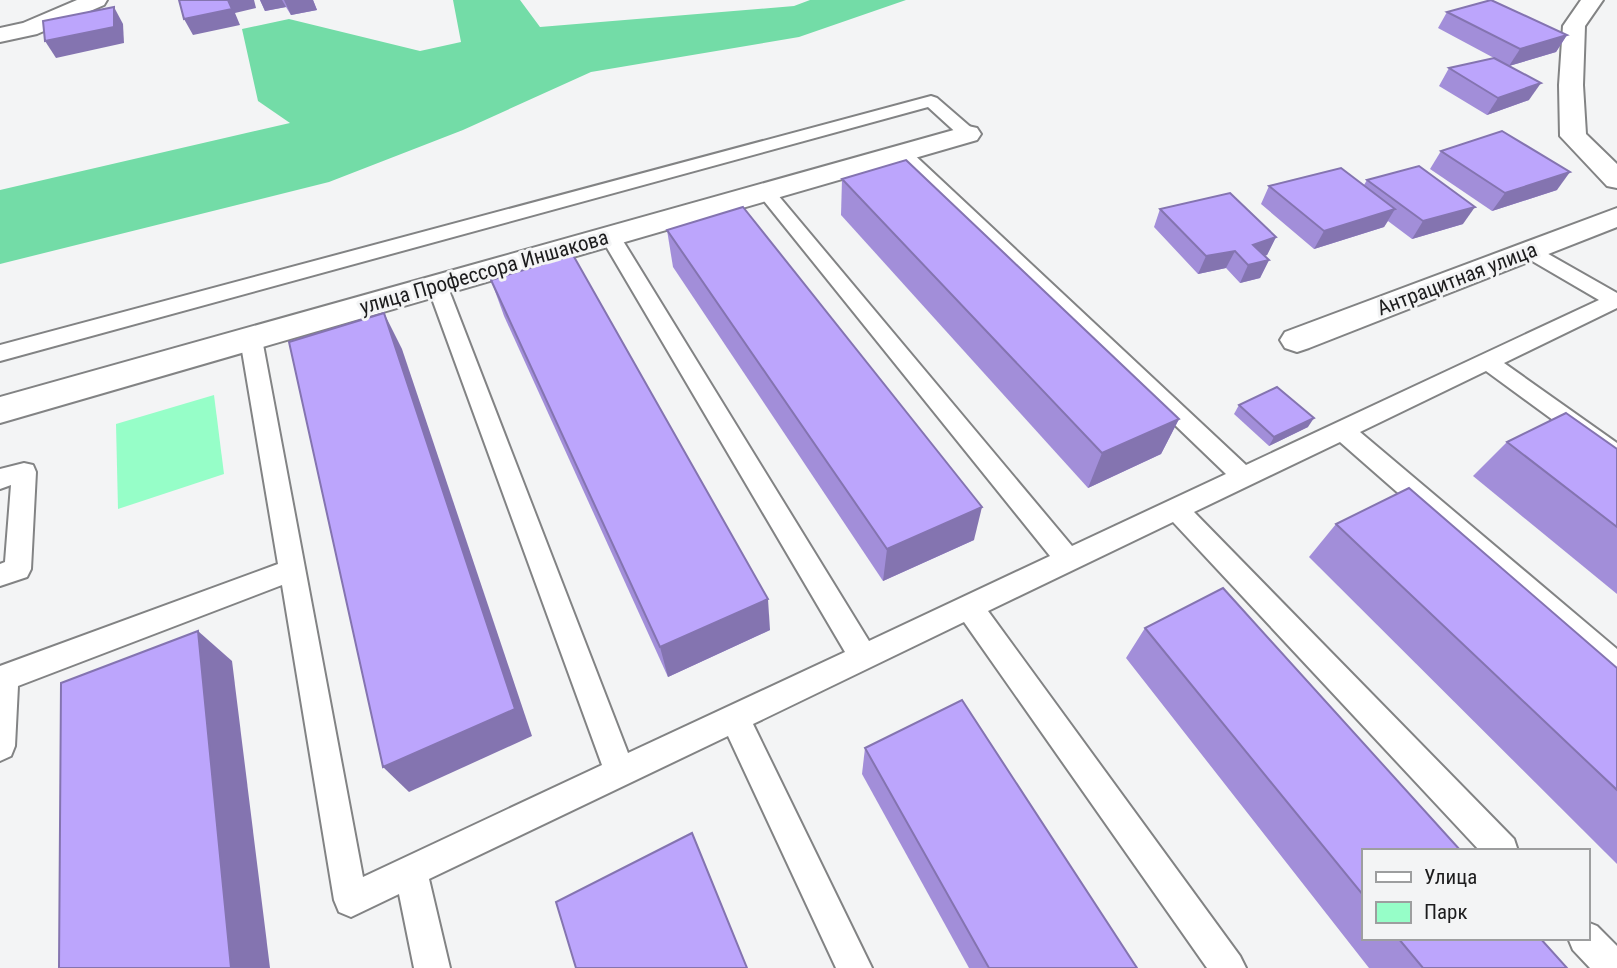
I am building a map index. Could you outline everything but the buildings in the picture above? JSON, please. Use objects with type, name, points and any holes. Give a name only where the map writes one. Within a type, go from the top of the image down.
[{"type":"street","points":[[0,35],[29,29],[96,0]]},
{"type":"street","points":[[1592,0],[1574,26],[1571,85],[1573,136],[1617,180]]},
{"type":"street","name":"улица Профессора Иншакова","points":[[0,410],[968,134]]},
{"type":"street","name":"Антрацитная улица","points":[[1297,340],[1617,217]]},
{"type":"lane","points":[[0,353],[931,101],[968,134]]},
{"type":"lane","points":[[902,153],[1244,477]]},
{"type":"lane","points":[[766,192],[1068,560]]},
{"type":"lane","points":[[610,236],[863,657]]},
{"type":"lane","points":[[1529,250],[1614,304]]},
{"type":"lane","points":[[437,285],[620,772]]},
{"type":"lane","points":[[251,339],[351,900],[1342,430],[1614,304]]},
{"type":"lane","points":[[1488,362],[1617,455]]},
{"type":"lane","points":[[1342,430],[1617,667]]},
{"type":"lane","points":[[0,479],[24,472],[18,569],[0,575]]},
{"type":"lane","points":[[1176,509],[1500,849]]},
{"type":"lane","points":[[0,746],[4,678],[292,570]]},
{"type":"lane","points":[[969,607],[1228,968]]},
{"type":"lane","points":[[735,718],[854,968]]},
{"type":"lane","points":[[411,871],[432,968]]},
{"type":"lane","points":[[1587,940],[1614,968]]},
{"type":"green space","points":[[453,0],[520,0],[540,27],[794,6],[810,0],[906,0],[799,37],[591,72],[463,130],[329,182],[0,264],[0,190],[290,123],[258,101],[242,29],[289,19],[420,51],[461,42]]},
{"type":"green space","points":[[214,395],[224,474],[118,509],[116,424]]}]
